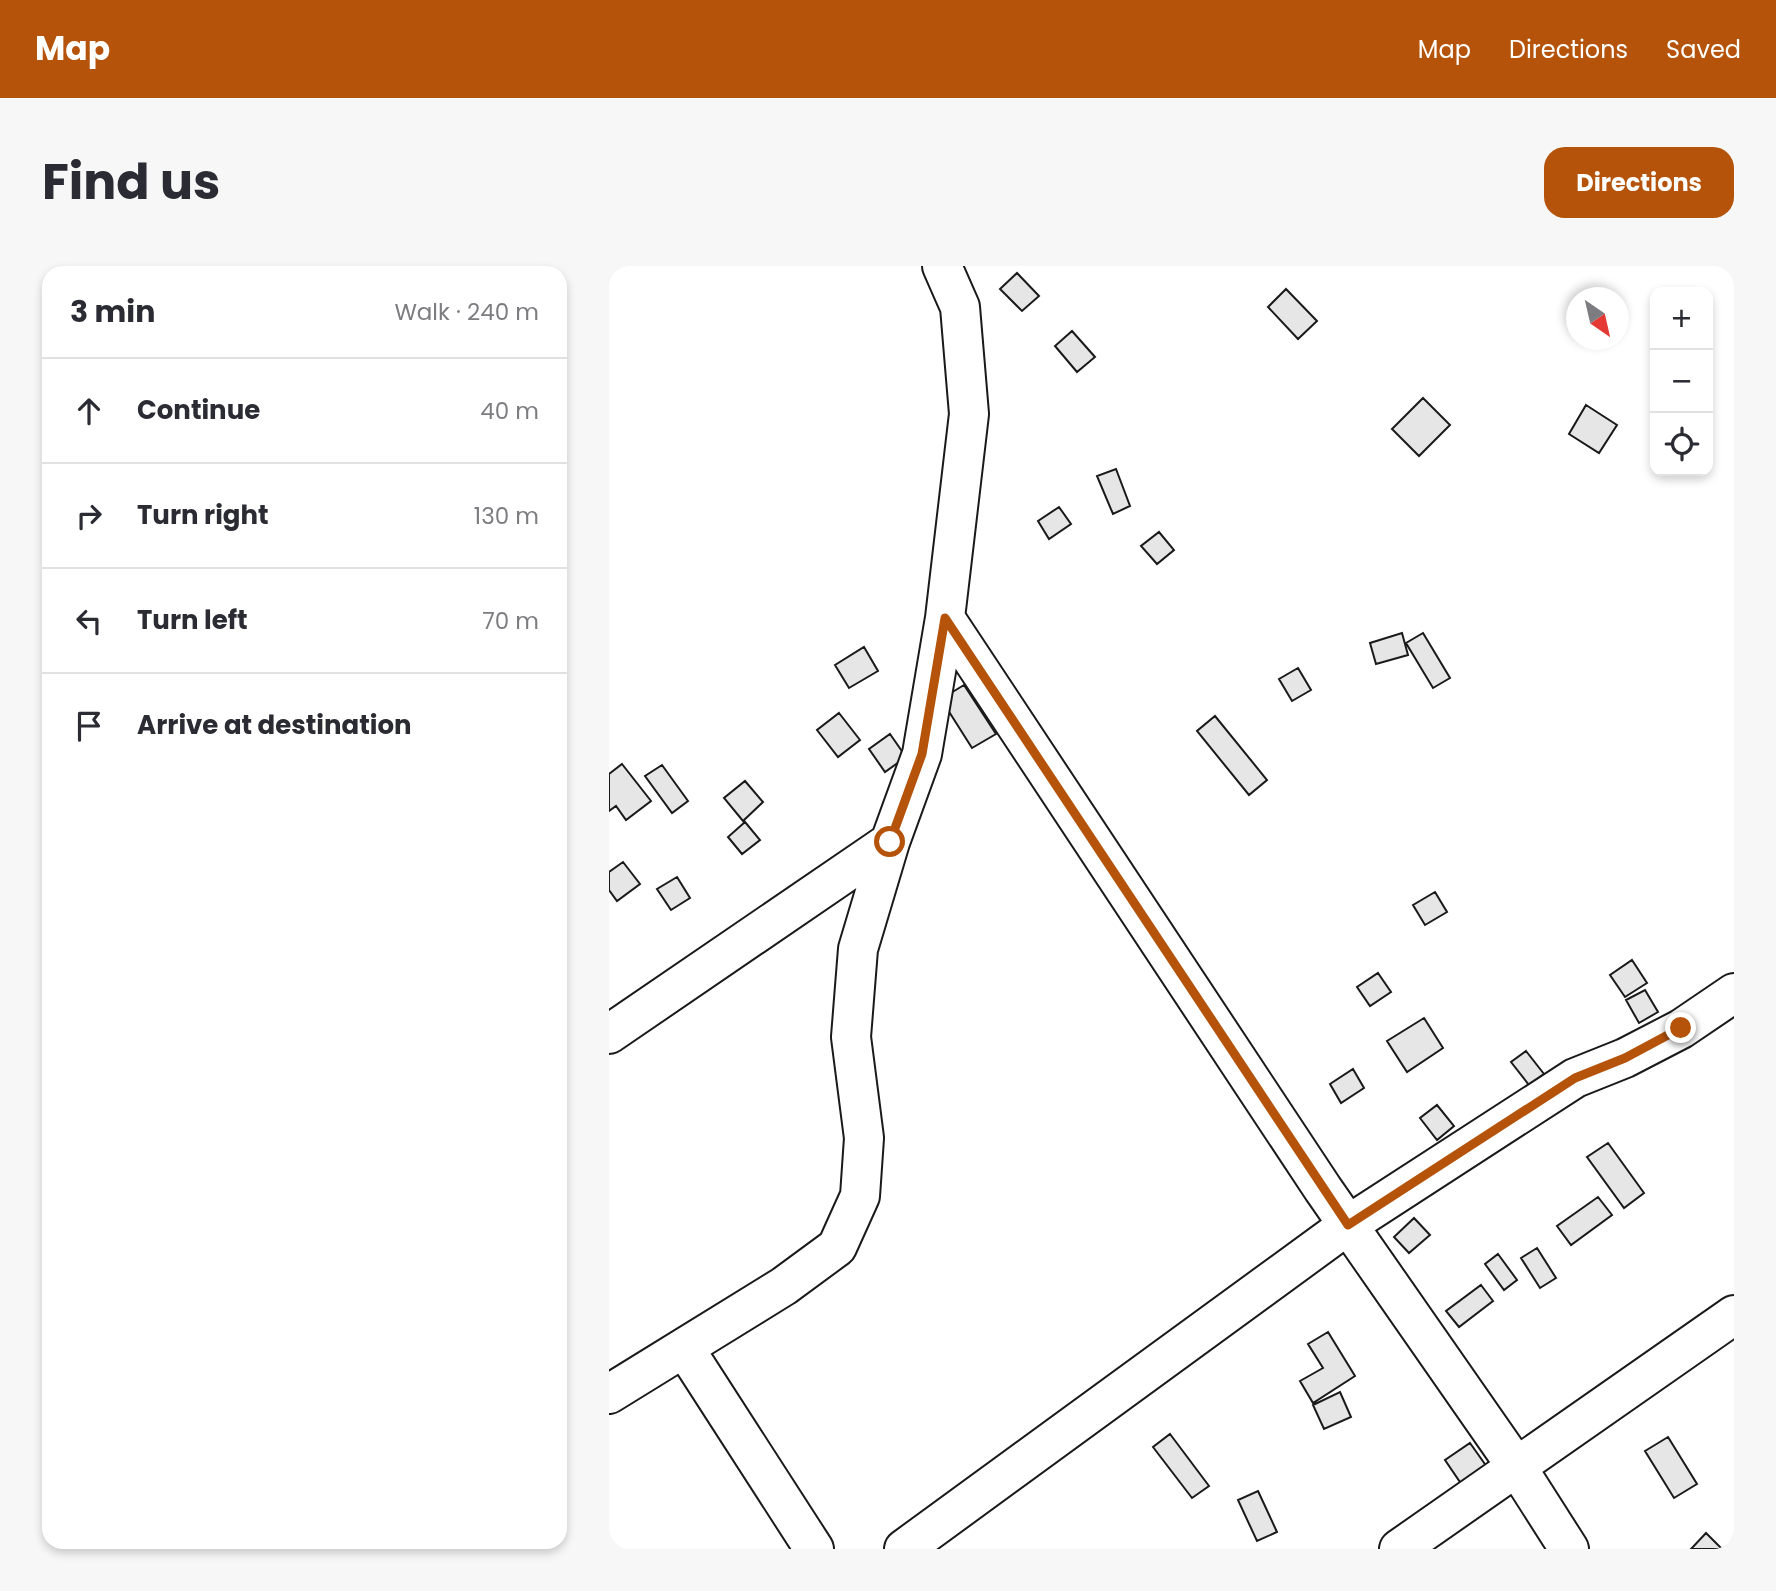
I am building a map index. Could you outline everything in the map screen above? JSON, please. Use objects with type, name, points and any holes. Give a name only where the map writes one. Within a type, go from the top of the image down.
[{"type":"street","points":[[609,1394],[785,1286],[837,1247],[860,1196],[864,1138],[851,1037],[857,949],[890,842],[922,754],[945,618],[969,414],[960,307],[942,266]]},
{"type":"street","points":[[945,618],[1348,1225],[1518,1469],[1569,1549]]},
{"type":"street","points":[[609,1034],[890,842]]},
{"type":"street","points":[[904,1549],[1348,1225],[1575,1078],[1625,1058],[1681,1028],[1734,993]]},
{"type":"street","points":[[1399,1549],[1518,1469],[1734,1315]]},
{"type":"street","points":[[685,1349],[814,1549]]},
{"type":"building","points":[[1017,273],[1039,296],[1022,311],[1000,289]]},
{"type":"building","points":[[1286,289],[1317,321],[1298,339],[1268,307]]},
{"type":"building","points":[[1072,331],[1095,357],[1077,372],[1055,346]]},
{"type":"building","points":[[1423,398],[1450,425],[1419,456],[1392,429]]},
{"type":"building","points":[[1586,405],[1617,425],[1599,453],[1569,434]]},
{"type":"building","points":[[1116,469],[1130,506],[1113,514],[1097,476]]},
{"type":"building","points":[[1059,507],[1071,524],[1049,539],[1038,521]]},
{"type":"building","points":[[1159,532],[1174,550],[1157,564],[1141,546]]},
{"type":"building","points":[[1402,633],[1408,655],[1376,664],[1370,643]]},
{"type":"building","points":[[1423,633],[1450,678],[1433,688],[1406,643]]},
{"type":"building","points":[[864,647],[878,671],[849,688],[835,665]]},
{"type":"building","points":[[1298,668],[1311,690],[1292,701],[1279,679]]},
{"type":"building","points":[[964,685],[996,734],[972,748],[941,699]]},
{"type":"building","points":[[839,713],[860,740],[838,757],[817,730]]},
{"type":"building","points":[[1215,716],[1267,780],[1249,795],[1197,731]]},
{"type":"building","points":[[890,734],[906,757],[885,772],[869,749]]},
{"type":"building","points":[[622,764],[651,801],[626,820],[616,806],[609,811],[609,774]]},
{"type":"building","points":[[662,765],[688,801],[672,813],[645,776]]},
{"type":"building","points":[[745,781],[763,802],[743,821],[724,798]]},
{"type":"building","points":[[745,822],[760,840],[742,854],[728,837]]},
{"type":"building","points":[[623,862],[640,884],[617,901],[609,890],[609,872]]},
{"type":"building","points":[[677,877],[690,898],[671,910],[657,889]]},
{"type":"building","points":[[1435,892],[1447,912],[1425,925],[1413,905]]},
{"type":"building","points":[[1632,960],[1647,983],[1625,997],[1610,975]]},
{"type":"building","points":[[1378,973],[1391,992],[1370,1006],[1357,987]]},
{"type":"building","points":[[1645,990],[1658,1012],[1639,1023],[1626,1000]]},
{"type":"building","points":[[1424,1018],[1443,1048],[1407,1072],[1387,1041]]},
{"type":"building","points":[[1526,1051],[1544,1074],[1529,1085],[1511,1062]]},
{"type":"building","points":[[1353,1069],[1364,1088],[1341,1103],[1330,1084]]},
{"type":"building","points":[[1437,1105],[1454,1126],[1437,1140],[1420,1118]]},
{"type":"building","points":[[1608,1143],[1644,1193],[1624,1208],[1587,1157]]},
{"type":"building","points":[[1598,1197],[1612,1215],[1571,1245],[1557,1226]]},
{"type":"building","points":[[1414,1218],[1430,1235],[1409,1253],[1394,1237]]},
{"type":"building","points":[[1537,1248],[1556,1278],[1540,1288],[1521,1258]]},
{"type":"building","points":[[1498,1254],[1517,1280],[1504,1290],[1485,1264]]},
{"type":"building","points":[[1481,1285],[1493,1301],[1459,1327],[1446,1311]]},
{"type":"building","points":[[1328,1332],[1355,1376],[1313,1403],[1300,1381],[1323,1368],[1308,1344]]},
{"type":"building","points":[[1340,1392],[1351,1417],[1324,1429],[1313,1405]]},
{"type":"building","points":[[1170,1434],[1209,1486],[1192,1498],[1153,1447]]},
{"type":"building","points":[[1668,1437],[1697,1484],[1674,1498],[1645,1451]]},
{"type":"building","points":[[1470,1443],[1487,1467],[1462,1485],[1445,1460]]},
{"type":"building","points":[[1258,1491],[1277,1532],[1257,1541],[1238,1500]]},
{"type":"building","points":[[1706,1533],[1722,1549],[1691,1549]]},
{"type":"route","points":[[890,842],[922,754],[945,618],[1348,1225],[1575,1078],[1625,1058],[1681,1028]]}]
